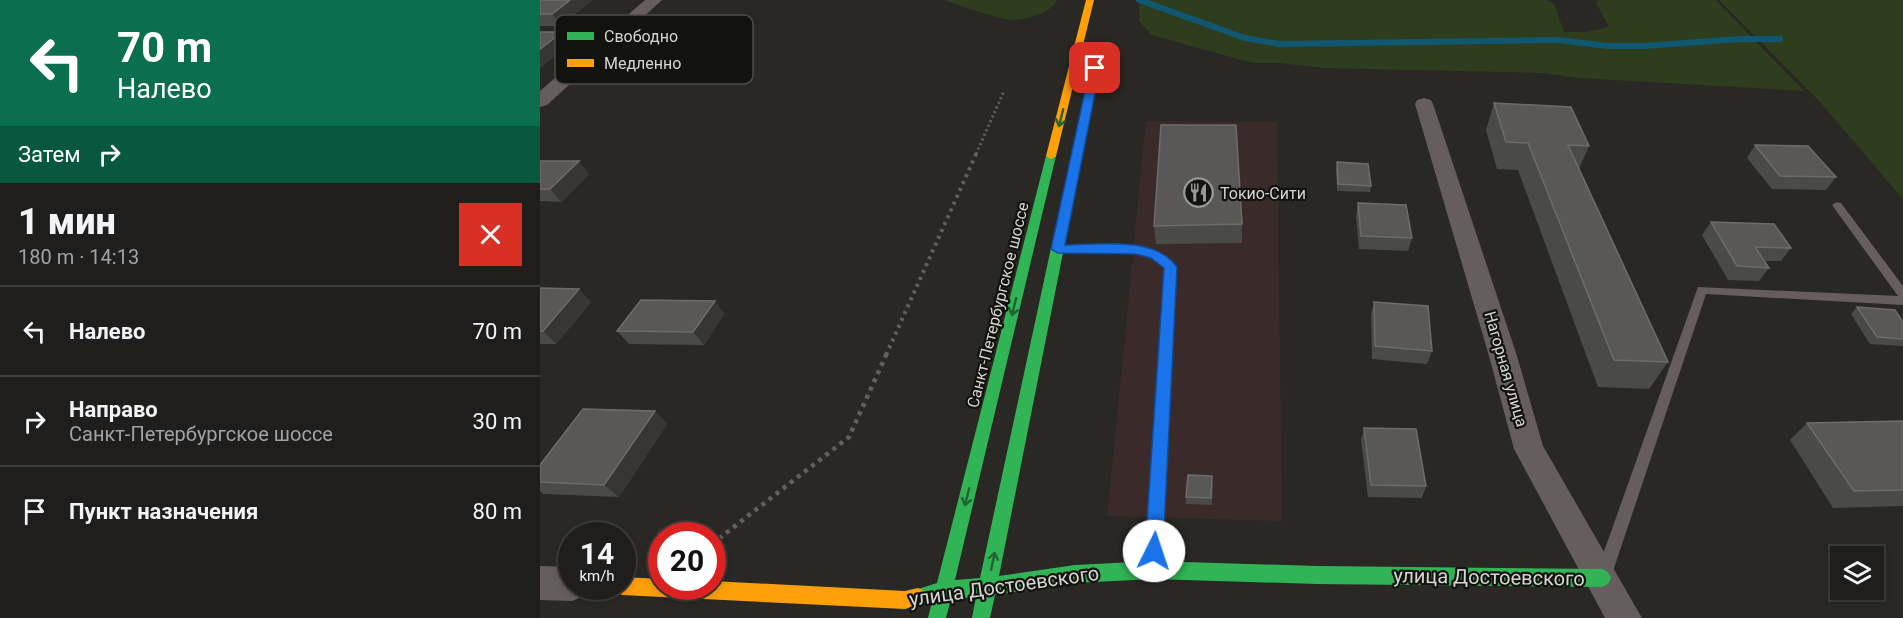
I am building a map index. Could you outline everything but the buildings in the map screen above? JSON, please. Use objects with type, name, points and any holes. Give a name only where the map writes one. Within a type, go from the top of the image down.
[{"type":"main road","name":"Санкт-Петербургское шоссе","points":[[937,618],[1090,0]]},
{"type":"main road","points":[[981,618],[1095,68]]},
{"type":"main road","name":"улица Достоевского","points":[[636,587],[905,600],[944,590],[987,587],[1075,574],[1153,570],[1317,575],[1602,578]]},
{"type":"street","points":[[637,15],[654,0]]},
{"type":"street","points":[[540,101],[559,84]]},
{"type":"street","name":"Нагорная улица","points":[[1424,104],[1503,356],[1529,449],[1624,618]]},
{"type":"street","points":[[540,583],[558,584]]},
{"type":"lane","points":[[1837,205],[1903,295]]},
{"type":"lane","points":[[1058,249],[1135,250],[1155,255],[1171,267],[1153,570]]},
{"type":"lane","points":[[1602,578],[1702,290],[1903,301]]},
{"type":"path","points":[[726,533],[849,437],[1004,91]]},
{"type":"shaded area","points":[[1146,121],[1277,122],[1282,521],[1107,516]]},
{"type":"green space","points":[[945,0],[1057,0],[1050,9],[1044,12],[1024,19],[1012,20],[978,12]]},
{"type":"green space","points":[[1139,0],[1546,0],[1554,4],[1564,32],[1586,32],[1609,27],[1596,3],[1598,0],[1716,0],[1804,91],[1579,78],[1543,73],[1324,68],[1279,63],[1253,63],[1151,35],[1139,21]]},
{"type":"green space","points":[[1719,0],[1903,0],[1903,199],[1820,102]]},
{"type":"waterway","points":[[1139,0],[1245,38],[1279,44],[1558,40],[1608,46],[1644,46],[1739,39],[1780,39]]},
{"type":"traffic: fast","points":[[981,618],[1093,76]]},
{"type":"traffic: fast","points":[[937,618],[1051,156]]},
{"type":"traffic: fast","points":[[918,597],[944,590],[987,587],[1075,574],[1153,570],[1317,575],[1602,578]]},
{"type":"traffic: slow","points":[[1051,156],[1090,0]]},
{"type":"traffic: slow","points":[[636,587],[905,600],[918,597]]},
{"type":"place","name":"Токио-Сити","points":[[1199,193]]},
{"type":"route","points":[[1095,68],[1058,249],[1135,250],[1155,255],[1171,267],[1154,551]]}]
